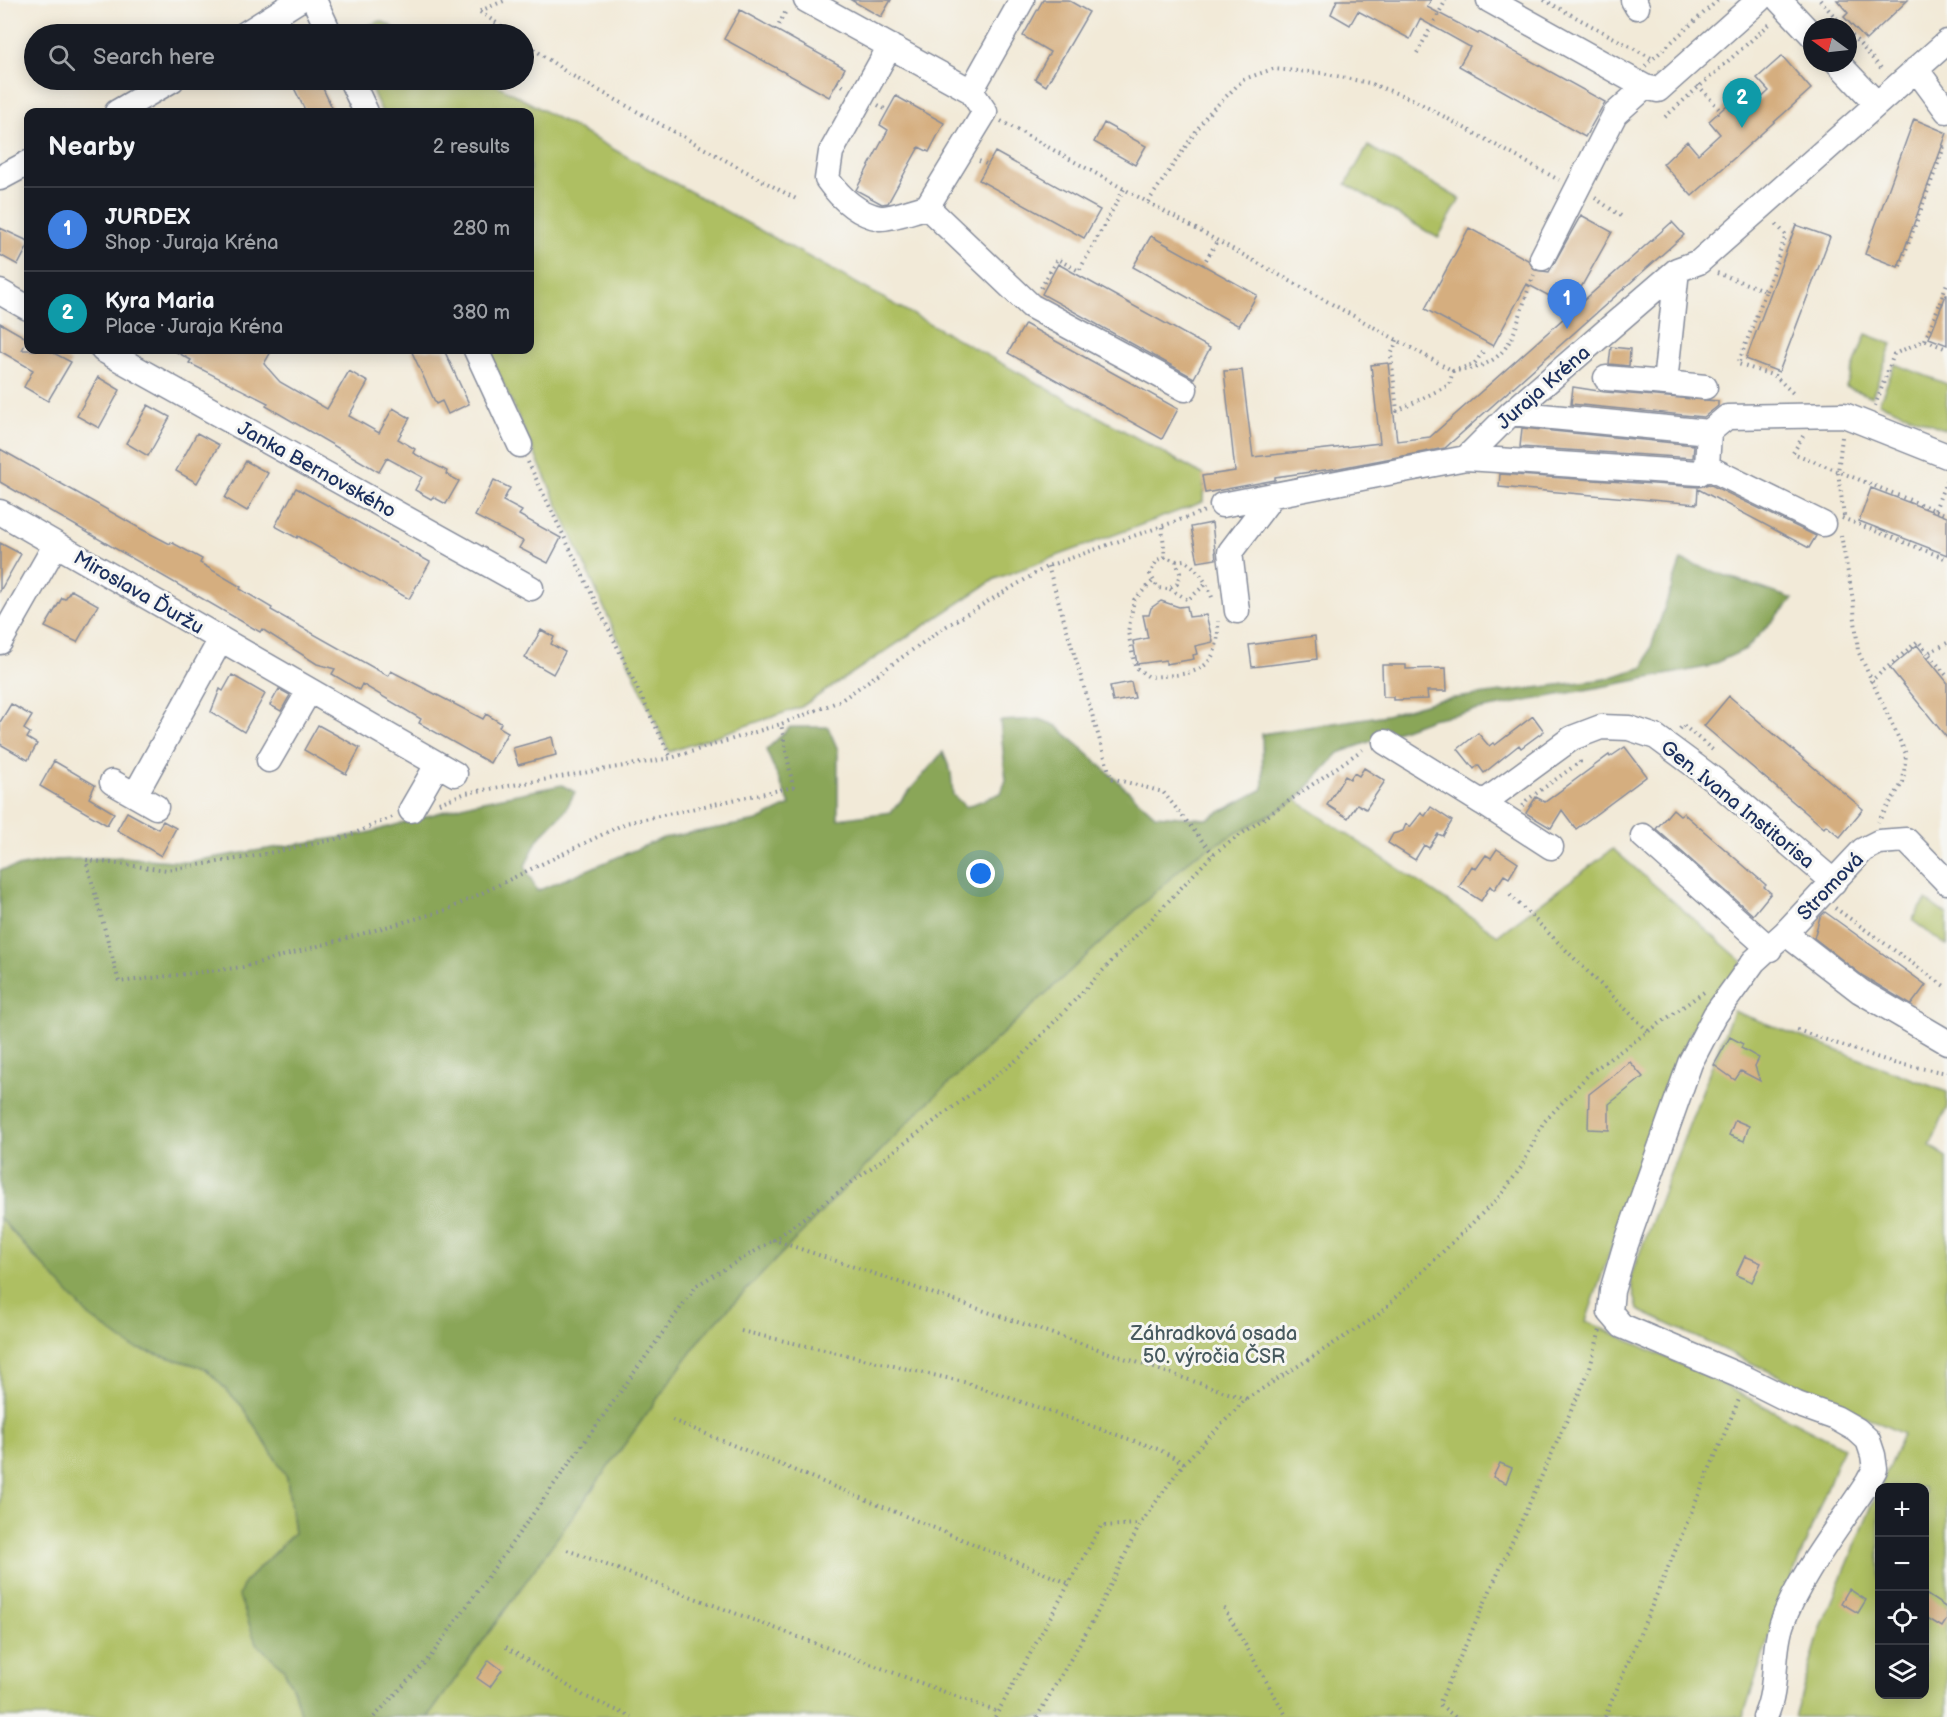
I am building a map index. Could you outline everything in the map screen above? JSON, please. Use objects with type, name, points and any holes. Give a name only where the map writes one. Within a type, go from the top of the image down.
[{"type":"street","points":[[261,24],[299,0]]},
{"type":"street","points":[[314,0],[325,24]]},
{"type":"street","points":[[806,0],[890,46],[971,91],[985,112],[927,207],[881,218],[860,210],[839,196],[826,178],[831,152],[890,46]]},
{"type":"street","points":[[971,91],[1022,0]]},
{"type":"street","points":[[1489,0],[1638,83],[1658,90],[1691,77],[1759,0]]},
{"type":"street","points":[[1783,4],[1803,25]]},
{"type":"street","name":"Juraja Kréna","points":[[1466,458],[1511,413],[1677,270],[1699,262],[1947,42]]},
{"type":"street","points":[[1916,69],[1947,111]]},
{"type":"street","points":[[1847,72],[1876,103]]},
{"type":"street","points":[[1542,258],[1615,114],[1638,83]]},
{"type":"street","points":[[124,108],[155,90]]},
{"type":"street","points":[[356,90],[364,108]]},
{"type":"street","points":[[0,178],[24,165]]},
{"type":"street","points":[[927,207],[1031,306],[1185,389]]},
{"type":"street","points":[[1665,383],[1677,270]]},
{"type":"street","points":[[0,292],[24,306]]},
{"type":"street","name":"Janka Bernovského","points":[[110,354],[531,588]]},
{"type":"street","points":[[478,354],[520,445]]},
{"type":"street","points":[[1606,378],[1705,387]]},
{"type":"street","points":[[1511,413],[1709,432],[1727,417],[1844,415],[1947,456]]},
{"type":"street","points":[[1222,505],[1466,458],[1700,473],[1707,467],[1709,432]]},
{"type":"street","points":[[1707,467],[1834,521]]},
{"type":"street","points":[[1227,612],[1230,552],[1273,495]]},
{"type":"street","name":"Miroslava Ďuržu","points":[[0,512],[446,769],[411,810]]},
{"type":"street","name":"Miroslava Ďuržu","points":[[0,642],[56,544]]},
{"type":"street","name":"Miroslava Ďuržu","points":[[135,795],[221,639]]},
{"type":"street","points":[[268,760],[309,691]]},
{"type":"street","name":"Gen. Ivana Institorisa","points":[[1483,803],[1572,738],[1601,728],[1629,728],[1656,737],[1704,772],[1827,889]]},
{"type":"street","points":[[1385,742],[1551,847]]},
{"type":"street","points":[[112,782],[156,807]]},
{"type":"street","points":[[1644,836],[1778,941],[1754,962],[1721,1006],[1690,1063],[1625,1247],[1612,1291],[1610,1312],[1622,1326],[1747,1379],[1797,1404],[1836,1418],[1868,1440],[1875,1469],[1814,1566],[1782,1623],[1776,1648],[1772,1702],[1765,1717]]},
{"type":"street","name":"Stromová","points":[[1947,882],[1906,840],[1879,842],[1863,850],[1778,941],[1947,1042]]},
{"type":"path","points":[[498,24],[480,12],[507,0]]},
{"type":"path","points":[[776,30],[792,0]]},
{"type":"path","points":[[1417,53],[1446,0]]},
{"type":"path","points":[[1544,0],[1653,59]]},
{"type":"path","points":[[1638,83],[1653,59],[1718,0]]},
{"type":"path","points":[[1820,0],[1836,18]]},
{"type":"path","points":[[1665,117],[1691,77],[1783,4]]},
{"type":"path","points":[[1857,42],[1881,68]]},
{"type":"path","points":[[534,49],[569,74],[796,199]]},
{"type":"path","points":[[1148,202],[1207,115],[1244,79],[1273,69],[1322,73],[1369,83],[1412,99],[1511,155],[1578,187],[1624,218]]},
{"type":"path","points":[[1691,77],[1719,108]]},
{"type":"path","points":[[985,112],[1453,371],[1468,370],[1487,364],[1507,346],[1522,316],[1527,290],[1542,258]]},
{"type":"path","points":[[1900,266],[1944,147],[1947,147]]},
{"type":"path","points":[[1031,306],[1057,259],[1079,271],[1124,189]]},
{"type":"path","points":[[1771,219],[1786,235],[1738,363],[1775,376],[1815,413],[1793,453],[1947,515]]},
{"type":"path","points":[[1203,265],[1217,241]]},
{"type":"path","points":[[1712,272],[1766,291]]},
{"type":"path","points":[[1868,424],[1894,354],[1925,340],[1947,283]]},
{"type":"path","points":[[1940,303],[1947,306]]},
{"type":"path","points":[[1397,340],[1391,355],[1397,411],[1449,385],[1453,371]]},
{"type":"path","points":[[1925,340],[1947,349]]},
{"type":"path","points":[[1453,371],[1474,364],[1483,352]]},
{"type":"path","points":[[1844,415],[1834,521],[1853,600],[1858,651],[1906,754],[1903,782],[1874,828],[1879,842]]},
{"type":"path","points":[[520,445],[671,758]]},
{"type":"path","points":[[1935,510],[1947,479]]},
{"type":"path","points":[[781,724],[793,787],[626,823],[447,910],[243,967],[119,982],[86,860],[167,870],[255,856],[346,837],[411,810],[466,793],[671,758],[781,724],[840,701],[945,627],[1048,566],[1222,505]]},
{"type":"path","points":[[1834,521],[1947,559]]},
{"type":"path","points":[[1162,527],[1165,557]]},
{"type":"path","points":[[1214,602],[1207,583],[1191,564],[1184,560],[1176,561],[1165,557],[1157,560],[1152,567],[1152,582],[1134,600],[1128,632],[1135,667],[1149,677],[1190,674],[1204,667],[1219,643],[1227,612]]},
{"type":"path","points":[[1152,582],[1158,588],[1169,588],[1177,584],[1180,573],[1176,561]]},
{"type":"path","points":[[1048,566],[1111,778],[1163,792],[1213,854]]},
{"type":"path","points":[[1169,588],[1188,600],[1207,583]]},
{"type":"path","points":[[1870,681],[1918,641],[1947,676]]},
{"type":"path","points":[[1928,653],[1947,643]]},
{"type":"path","points":[[374,1717],[431,1656],[697,1285],[774,1240],[1022,1056],[1213,854],[1371,743],[1385,742]]},
{"type":"path","points":[[1512,822],[1527,800],[1580,762]]},
{"type":"path","points":[[1827,889],[1947,988]]},
{"type":"path","points":[[1510,895],[1648,1031]]},
{"type":"path","points":[[1037,1717],[1095,1617],[1140,1524],[1184,1463],[1246,1399],[1377,1316],[1501,1195],[1522,1166],[1544,1123],[1577,1085],[1591,1072],[1710,988]]},
{"type":"path","points":[[1797,1030],[1894,1063],[1947,1073]]},
{"type":"path","points":[[774,1240],[1246,1399]]},
{"type":"path","points":[[1455,1717],[1439,1704],[1589,1371],[1600,1328]]},
{"type":"path","points":[[741,1331],[964,1382],[1158,1449],[1184,1463]]},
{"type":"path","points":[[1605,1717],[1742,1391]]},
{"type":"path","points":[[672,1420],[1068,1583]]},
{"type":"path","points":[[567,1550],[996,1715],[1101,1526],[1140,1524]]},
{"type":"path","points":[[1224,1608],[1287,1717]]},
{"type":"path","points":[[506,1647],[585,1696],[632,1717]]},
{"type":"green space","points":[[372,90],[506,90],[1204,475],[1203,502],[995,579],[801,707],[669,752],[490,354],[534,354],[534,108],[380,108]]},
{"type":"green space","points":[[1368,146],[1460,199],[1438,238],[1346,184]]},
{"type":"green space","points":[[1866,334],[1892,344],[1872,397],[1846,387]]},
{"type":"green space","points":[[1895,364],[1947,384],[1946,430],[1879,403]]},
{"type":"green space","points":[[1681,560],[1793,599],[1746,649],[1707,667],[1431,719],[1339,753],[1296,800],[1194,856],[919,1111],[704,1334],[428,1717],[301,1717],[294,1691],[283,1668],[256,1643],[239,1596],[244,1583],[294,1533],[287,1477],[242,1406],[205,1368],[132,1347],[89,1316],[0,1218],[0,870],[56,860],[122,857],[186,862],[367,833],[473,803],[562,785],[575,792],[565,811],[538,839],[525,866],[537,891],[663,838],[757,821],[790,805],[766,750],[790,727],[828,727],[838,750],[838,819],[891,812],[943,752],[951,772],[953,795],[966,807],[1001,793],[1006,780],[1000,721],[1040,719],[1057,726],[1155,815],[1207,819],[1263,789],[1262,734],[1386,715],[1439,700],[1605,679],[1644,667]]},
{"type":"green space","name":"Záhradková osada 50. výročia ČSR","points":[[1296,800],[1498,935],[1613,849],[1743,962],[1691,1031],[1649,1138],[1586,1321],[1700,1373],[1843,1447],[1769,1637],[1743,1717],[428,1717],[704,1334],[919,1111],[1194,856]]},
{"type":"green space","points":[[1926,900],[1947,915],[1947,946],[1912,920]]},
{"type":"green space","points":[[1733,1011],[1947,1092],[1947,1107],[1930,1146],[1947,1157],[1947,1717],[1795,1717],[1821,1627],[1875,1499],[1875,1699],[1929,1699],[1929,1483],[1882,1483],[1903,1434],[1638,1310],[1630,1278]]},
{"type":"green space","points":[[0,1218],[33,1256],[132,1347],[205,1368],[242,1406],[287,1477],[294,1533],[244,1583],[256,1643],[283,1667],[294,1691],[301,1717],[0,1717]]},
{"type":"building","points":[[851,0],[891,0],[881,17]]},
{"type":"building","points":[[1043,0],[1068,0],[1089,12],[1046,86],[1035,79],[1050,52],[1023,36]]},
{"type":"building","points":[[1337,0],[1431,0],[1427,7],[1478,34],[1479,32],[1605,102],[1585,137],[1459,66],[1470,47],[1420,19],[1410,39],[1358,11],[1350,25],[1331,14]]},
{"type":"building","points":[[1837,0],[1908,0],[1866,40],[1857,31],[1857,18],[1844,17],[1848,13]]},
{"type":"building","points":[[740,10],[845,68],[829,97],[724,39]]},
{"type":"building","points":[[1782,56],[1811,89],[1692,196],[1663,164],[1687,141],[1698,154],[1720,134],[1709,121],[1735,98],[1747,111],[1769,91],[1757,78]]},
{"type":"building","points":[[295,90],[324,90],[332,108],[304,108]]},
{"type":"building","points":[[896,96],[944,123],[929,152],[919,147],[888,203],[882,204],[856,190],[888,130],[880,125]]},
{"type":"building","points":[[1914,119],[1947,133],[1898,267],[1865,254]]},
{"type":"building","points":[[1104,123],[1146,146],[1135,165],[1094,142]]},
{"type":"building","points":[[995,152],[1100,210],[1084,238],[979,180]]},
{"type":"building","points":[[1581,215],[1612,232],[1570,307],[1527,284],[1493,346],[1425,309],[1469,228],[1528,260],[1535,270],[1549,272]]},
{"type":"building","points":[[1672,222],[1684,235],[1445,448],[1339,468],[1275,477],[1275,480],[1205,493],[1202,476],[1235,471],[1224,371],[1242,370],[1253,457],[1380,443],[1371,365],[1388,363],[1397,441],[1430,437]]},
{"type":"building","points":[[1796,225],[1830,237],[1779,372],[1746,359]]},
{"type":"building","points":[[0,228],[24,239],[24,254],[18,265],[0,255]]},
{"type":"building","points":[[1151,236],[1257,295],[1239,326],[1133,267]]},
{"type":"building","points":[[1058,264],[1210,348],[1194,378],[1042,294]]},
{"type":"building","points":[[1947,295],[1947,345],[1929,338]]},
{"type":"building","points":[[0,323],[24,337],[22,350],[24,354],[56,354],[71,362],[48,401],[24,387],[33,370],[0,351]]},
{"type":"building","points":[[1025,324],[1178,409],[1162,439],[1008,353]]},
{"type":"building","points":[[1611,347],[1630,349],[1629,366],[1609,364]]},
{"type":"building","points":[[180,354],[270,354],[264,364],[280,382],[327,409],[349,371],[368,382],[349,416],[379,433],[393,408],[410,418],[398,439],[415,449],[413,453],[447,471],[446,474],[459,481],[446,504],[433,497],[431,499],[415,490],[422,477],[387,458],[379,472],[266,406],[268,403],[189,363],[191,360]]},
{"type":"building","points":[[413,354],[446,354],[469,404],[448,414],[442,401],[436,404]]},
{"type":"building","points":[[98,377],[120,390],[99,428],[77,416]]},
{"type":"building","points":[[1573,387],[1605,392],[1718,401],[1718,406],[1704,417],[1571,404]]},
{"type":"building","points":[[148,405],[170,417],[148,456],[126,443]]},
{"type":"building","points":[[1522,428],[1694,445],[1693,458],[1520,447]]},
{"type":"building","points":[[197,433],[219,445],[197,483],[176,471]]},
{"type":"building","points":[[0,449],[141,529],[202,559],[200,563],[241,587],[240,589],[272,608],[271,610],[388,676],[391,671],[483,719],[486,714],[501,723],[499,727],[508,732],[490,763],[419,723],[421,719],[362,684],[359,690],[332,674],[335,669],[317,664],[262,629],[260,632],[0,482]]},
{"type":"building","points":[[246,461],[268,473],[247,511],[225,498]]},
{"type":"building","points":[[1500,474],[1699,487],[1709,484],[1816,536],[1809,548],[1698,489],[1697,504],[1499,487]]},
{"type":"building","points":[[494,480],[510,488],[503,501],[522,511],[519,515],[561,538],[548,563],[519,548],[523,541],[475,516]]},
{"type":"building","points":[[296,488],[430,562],[409,599],[298,536],[297,538],[275,526]]},
{"type":"building","points":[[1871,488],[1947,517],[1947,555],[1859,521]]},
{"type":"building","points":[[1212,523],[1216,559],[1198,562],[1191,527]]},
{"type":"building","points":[[0,543],[21,554],[0,591]]},
{"type":"building","points":[[71,590],[98,605],[77,642],[45,627],[62,598],[65,599]]},
{"type":"building","points":[[1161,601],[1179,607],[1187,606],[1189,617],[1206,615],[1213,642],[1195,646],[1197,654],[1193,655],[1194,659],[1166,664],[1166,660],[1137,664],[1133,641],[1148,638],[1143,615],[1149,615],[1151,608]]},
{"type":"building","points":[[541,630],[554,637],[551,644],[565,652],[553,674],[525,658]]},
{"type":"building","points":[[1315,636],[1317,659],[1252,667],[1249,645]]},
{"type":"building","points":[[1917,645],[1947,682],[1947,738],[1890,668]]},
{"type":"building","points":[[1382,665],[1406,665],[1406,669],[1446,668],[1447,691],[1427,691],[1428,699],[1393,700],[1393,697],[1383,697]]},
{"type":"building","points":[[232,675],[265,694],[244,732],[211,712],[220,689],[223,691]]},
{"type":"building","points":[[1131,682],[1135,698],[1113,702],[1110,686]]},
{"type":"building","points":[[279,689],[290,695],[281,711],[270,705]]},
{"type":"building","points":[[1729,696],[1863,809],[1840,837],[1826,825],[1824,828],[1704,726]]},
{"type":"building","points":[[11,704],[32,716],[24,729],[30,733],[27,738],[37,744],[28,760],[0,744],[0,722]]},
{"type":"building","points":[[1533,716],[1544,731],[1521,748],[1519,745],[1484,773],[1478,765],[1474,769],[1458,749],[1478,733],[1489,746],[1493,743],[1495,745]]},
{"type":"building","points":[[318,725],[360,748],[346,774],[304,750]]},
{"type":"building","points":[[552,737],[556,755],[518,765],[513,748]]},
{"type":"building","points":[[1625,747],[1647,776],[1576,829],[1562,810],[1551,828],[1526,813],[1536,797],[1545,802],[1609,755],[1610,757]]},
{"type":"building","points":[[54,761],[95,785],[89,798],[114,813],[107,825],[40,786]]},
{"type":"building","points":[[1364,768],[1385,781],[1366,809],[1357,804],[1348,818],[1327,805],[1345,776],[1350,779],[1354,773],[1359,776]]},
{"type":"building","points":[[1431,807],[1452,821],[1443,836],[1438,834],[1429,848],[1424,845],[1415,860],[1388,843],[1393,834],[1403,831],[1406,824],[1410,827],[1421,813],[1425,816]]},
{"type":"building","points":[[1673,809],[1680,815],[1683,813],[1766,885],[1764,887],[1771,893],[1753,915],[1656,829]]},
{"type":"building","points":[[127,812],[158,829],[163,821],[176,828],[161,856],[117,830]]},
{"type":"building","points":[[1497,849],[1518,863],[1509,878],[1504,875],[1494,890],[1490,886],[1481,901],[1459,887],[1472,866],[1476,869],[1486,855],[1491,858]]},
{"type":"building","points":[[1825,912],[1926,985],[1911,1005],[1863,976],[1814,938],[1820,917]]},
{"type":"building","points":[[1730,1037],[1743,1044],[1741,1048],[1759,1058],[1755,1066],[1760,1081],[1741,1071],[1735,1080],[1714,1065]]},
{"type":"building","points":[[1630,1062],[1643,1077],[1609,1104],[1609,1130],[1588,1129],[1589,1094]]},
{"type":"building","points":[[1735,1120],[1749,1126],[1744,1141],[1729,1135]]},
{"type":"building","points":[[1745,1256],[1761,1263],[1752,1282],[1736,1275]]},
{"type":"building","points":[[1500,1463],[1512,1468],[1506,1483],[1493,1477]]},
{"type":"building","points":[[1849,1589],[1866,1600],[1858,1613],[1841,1603]]},
{"type":"building","points":[[1929,1596],[1947,1608],[1947,1619],[1942,1627],[1929,1619]]},
{"type":"building","points":[[489,1660],[502,1670],[490,1687],[477,1678]]},
{"type":"place","name":"Kyra Maria","points":[[1742,128]]},
{"type":"place","name":"JURDEX","points":[[1567,329]]}]
